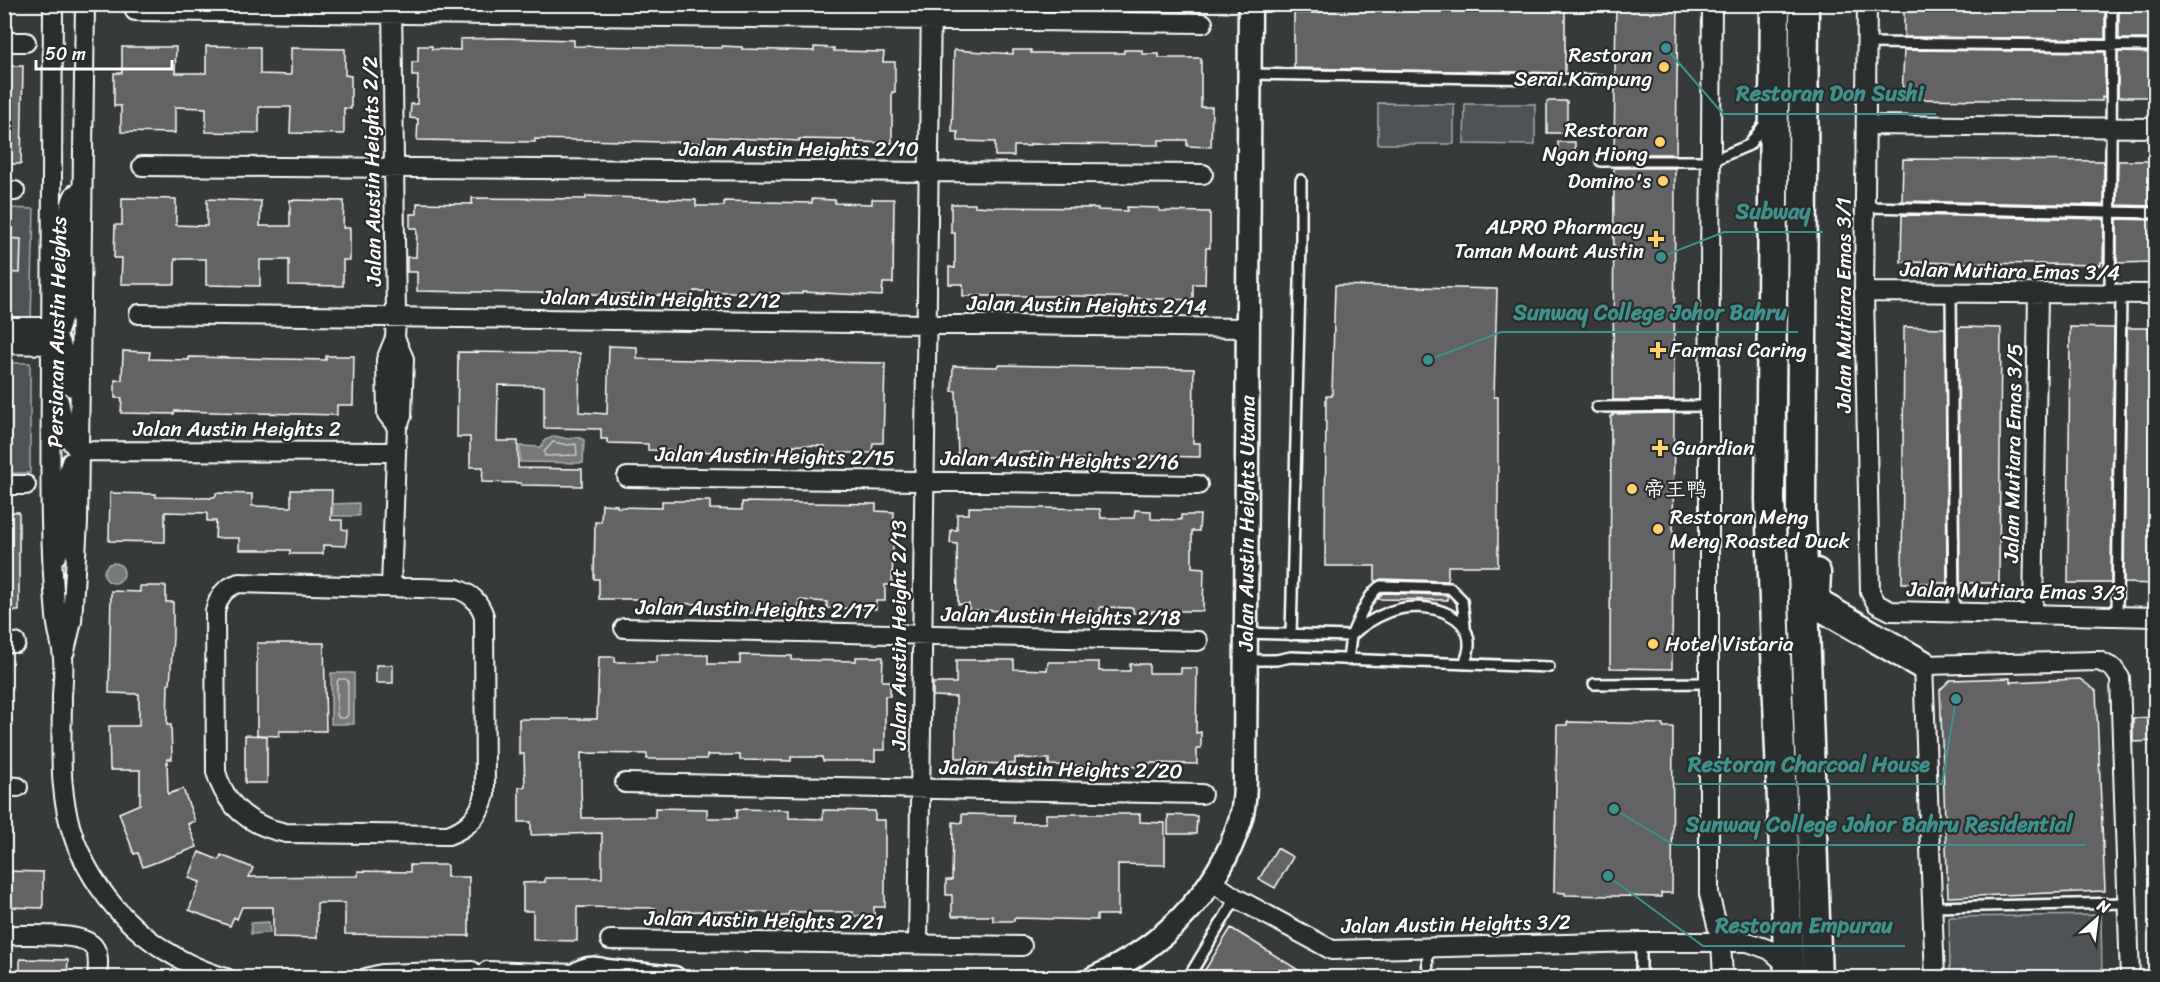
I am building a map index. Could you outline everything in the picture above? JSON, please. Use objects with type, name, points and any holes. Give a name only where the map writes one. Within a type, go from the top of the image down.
[{"type":"main road","points":[[1775,4],[1770,500],[1788,971]]},
{"type":"main road","points":[[1804,4],[1801,510],[1817,978]]},
{"type":"main road","points":[[1801,510],[1813,524],[1815,594],[1819,605],[1923,665]]},
{"type":"street","name":"Persiaran Austin Heights","points":[[54,4],[50,515],[56,619],[63,658],[61,770],[67,814],[83,860],[107,898],[136,930],[190,965],[226,978]]},
{"type":"street","name":"Persiaran Austin Heights","points":[[63,658],[72,621],[78,522],[85,4]]},
{"type":"street","name":"Jalan Austin Heights Utama","points":[[1094,978],[1145,950],[1183,916],[1211,881],[1234,838],[1241,819],[1245,787],[1250,4]]},
{"type":"street","points":[[1712,4],[1709,894],[1721,941],[1723,978]]},
{"type":"street","name":"Jalan Mutiara Emas 3/1","points":[[1867,4],[1864,292],[1870,592],[1877,604]]},
{"type":"street","points":[[135,11],[393,9],[930,12],[1203,23]]},
{"type":"street","name":"Jalan Austin Heights 2/2","points":[[391,586],[396,427],[402,416],[404,359],[395,338],[393,9]]},
{"type":"street","name":"Jalan Austin Height 2/13","points":[[918,944],[930,12]]},
{"type":"street","points":[[4,42],[26,42]]},
{"type":"street","points":[[1867,125],[2156,128]]},
{"type":"street","name":"Jalan Austin Heights 2/10","points":[[142,166],[1203,174]]},
{"type":"street","points":[[53,335],[65,313],[71,201],[82,182]]},
{"type":"street","name":"Jalan Mutiara Emas 3/4","points":[[1864,292],[2156,294]]},
{"type":"street","name":"Jalan Mutiara Emas 3/5","points":[[2032,614],[2038,293]]},
{"type":"street","name":"Jalan Austin Heights 2/12","points":[[139,314],[925,325]]},
{"type":"street","name":"Jalan Austin Heights 2/14","points":[[925,325],[1248,328]]},
{"type":"street","points":[[4,327],[53,335],[65,354],[79,414]]},
{"type":"street","points":[[4,344],[53,335]]},
{"type":"street","points":[[51,373],[64,430],[69,441],[79,451],[72,457],[67,474],[64,502],[65,529],[62,546],[53,565]]},
{"type":"street","name":"Jalan Austin Heights 2","points":[[79,451],[396,452]]},
{"type":"street","name":"Jalan Austin Heights 2/15","points":[[627,477],[923,481]]},
{"type":"street","name":"Jalan Austin Heights 2/16","points":[[923,481],[1198,485]]},
{"type":"street","points":[[4,485],[26,485]]},
{"type":"street","points":[[239,584],[391,586],[457,589],[467,592],[481,607],[484,616],[484,795],[482,806],[476,816],[458,831],[448,835],[286,833],[252,822],[231,804],[219,783],[216,772],[215,612],[218,600],[224,591],[239,584]]},
{"type":"street","name":"Jalan Mutiara Emas 3/3","points":[[1877,604],[1891,611],[2156,617]]},
{"type":"street","name":"Jalan Austin Heights 2/17","points":[[624,628],[922,635]]},
{"type":"street","name":"Jalan Austin Heights 2/18","points":[[922,635],[1198,641]]},
{"type":"street","points":[[1935,978],[1923,665],[2099,662],[2113,668],[2120,678],[2130,978]]},
{"type":"street","name":"Jalan Austin Heights 2/20","points":[[625,783],[1202,794]]},
{"type":"street","name":"Jalan Austin Heights 3/2","points":[[1211,881],[1236,898],[1332,950],[1641,942],[1748,942],[1770,950],[1788,971]]},
{"type":"street","points":[[4,935],[81,938],[92,944],[98,955],[97,978]]},
{"type":"street","name":"Jalan Austin Heights 2/21","points":[[610,940],[1022,946]]},
{"type":"street","points":[[366,978],[382,974],[479,971],[574,976],[586,969],[596,968],[612,974],[674,978]]},
{"type":"lane","points":[[2112,4],[2109,212],[2115,294],[2117,616]]},
{"type":"lane","points":[[1867,43],[2156,46]]},
{"type":"lane","points":[[1249,74],[1602,80]]},
{"type":"lane","points":[[1601,161],[1711,160],[1749,145],[1774,110]]},
{"type":"lane","points":[[1291,635],[1301,180]]},
{"type":"lane","points":[[1865,207],[2156,213]]},
{"type":"lane","points":[[1952,293],[1954,612]]},
{"type":"lane","points":[[1597,407],[1709,406]]},
{"type":"lane","points":[[1348,660],[1350,636],[1376,588],[1381,586],[1450,588],[1462,600],[1465,626],[1470,640],[1470,652],[1464,664]]},
{"type":"lane","points":[[1246,633],[1350,636],[1365,622],[1391,611],[1412,608],[1439,610],[1465,626]]},
{"type":"lane","points":[[1246,660],[1276,660],[1291,657],[1549,667]]},
{"type":"lane","points":[[1594,684],[1710,683]]},
{"type":"lane","points":[[1188,978],[1236,898]]},
{"type":"lane","points":[[1932,908],[2126,903]]},
{"type":"lane","points":[[1641,942],[1641,978]]},
{"type":"lane","points":[[1427,947],[1428,978]]},
{"type":"shaded area","points":[[1378,103],[1454,104],[1454,144],[1378,144]]},
{"type":"shaded area","points":[[1465,104],[1535,104],[1535,145],[1464,144]]},
{"type":"shaded area","points":[[5,208],[34,209],[31,321],[5,320]]},
{"type":"shaded area","points":[[5,363],[30,363],[30,473],[5,473]]},
{"type":"shaded area","points":[[2101,915],[2102,977],[1950,977],[1949,917]]},
{"type":"water","points":[[555,436],[568,439],[578,437],[584,440],[583,463],[520,462],[520,446],[541,447],[545,440]]},
{"type":"water","points":[[359,503],[359,516],[333,516],[333,504]]},
{"type":"water","points":[[114,563],[121,566],[124,573],[121,580],[114,583],[107,580],[104,573],[107,566]]},
{"type":"water","points":[[331,673],[354,673],[354,724],[331,724]]},
{"type":"water","points":[[269,922],[270,933],[251,934],[251,923]]},
{"type":"building","points":[[1319,4],[1565,4],[1565,73],[1294,68],[1294,13],[1319,13]]},
{"type":"building","points":[[1616,4],[1678,4],[1676,154],[1614,154]]},
{"type":"building","points":[[1904,4],[2105,4],[2105,39],[1904,37]]},
{"type":"building","points":[[2119,4],[2156,4],[2156,39],[2119,39]]},
{"type":"building","points":[[460,39],[574,40],[574,46],[722,48],[722,46],[742,47],[742,49],[814,51],[814,47],[834,48],[834,51],[884,52],[883,62],[895,62],[895,92],[892,92],[892,143],[856,142],[856,140],[799,139],[799,141],[708,137],[708,143],[535,139],[535,142],[417,140],[418,119],[410,118],[411,104],[417,104],[418,76],[412,76],[412,62],[418,62],[418,46],[460,50]]},
{"type":"building","points":[[206,46],[260,47],[260,74],[291,75],[291,48],[345,49],[345,75],[351,76],[351,109],[344,108],[344,134],[290,133],[291,107],[259,107],[259,133],[206,132],[206,108],[175,107],[175,133],[121,132],[121,106],[114,106],[114,73],[122,73],[122,47],[176,47],[175,73],[206,73]]},
{"type":"building","points":[[954,50],[1013,54],[1013,50],[1031,50],[1031,53],[1124,53],[1124,50],[1142,50],[1142,54],[1159,54],[1159,58],[1201,58],[1201,107],[1212,107],[1211,147],[1187,146],[1187,140],[1159,140],[1159,145],[1030,144],[1030,146],[1014,146],[1014,156],[995,156],[995,142],[958,141],[958,132],[952,132]]},
{"type":"building","points":[[1904,50],[2105,52],[2105,97],[2102,97],[2102,101],[1902,99]]},
{"type":"building","points":[[2118,52],[2156,53],[2156,97],[2118,97]]},
{"type":"building","points":[[4,66],[23,66],[21,164],[4,164]]},
{"type":"building","points":[[1547,101],[1567,101],[1567,133],[1547,133]]},
{"type":"building","points":[[1558,142],[1575,142],[1575,162],[1558,162]]},
{"type":"building","points":[[1903,159],[2104,161],[2104,205],[1902,201]]},
{"type":"building","points":[[2118,161],[2156,161],[2156,206],[2117,205]]},
{"type":"building","points":[[1614,168],[1675,168],[1674,400],[1613,400]]},
{"type":"building","points":[[586,196],[696,200],[696,206],[724,206],[724,201],[812,203],[812,199],[835,200],[835,203],[872,204],[872,199],[894,199],[893,283],[883,283],[882,296],[802,292],[802,294],[694,291],[694,296],[417,291],[417,272],[407,272],[407,257],[416,257],[417,228],[410,228],[410,214],[417,214],[417,203],[472,204],[472,198],[586,199]]},
{"type":"building","points":[[122,198],[176,199],[176,225],[207,226],[207,199],[261,201],[260,226],[290,226],[290,200],[344,201],[343,228],[350,228],[350,260],[343,260],[343,286],[289,285],[289,260],[260,260],[260,286],[206,285],[206,259],[175,259],[175,284],[121,284],[122,258],[114,258],[115,225],[122,225]]},
{"type":"building","points":[[951,204],[992,207],[1098,208],[1098,210],[1127,211],[1127,207],[1159,208],[1159,211],[1210,212],[1210,248],[1206,248],[1205,284],[1193,284],[1193,300],[1079,296],[963,296],[963,284],[949,284],[949,267],[955,268],[955,233],[951,233]]},
{"type":"building","points":[[1902,215],[2104,219],[2103,262],[2101,265],[1901,262]]},
{"type":"building","points":[[2117,219],[2156,220],[2156,262],[2117,263]]},
{"type":"building","points":[[4,238],[21,239],[20,273],[4,272]]},
{"type":"building","points":[[1335,285],[1497,289],[1494,397],[1498,397],[1498,566],[1448,566],[1448,581],[1381,579],[1375,582],[1375,566],[1325,566],[1326,396],[1332,396]]},
{"type":"building","points":[[1904,327],[1945,328],[1947,583],[1902,583]]},
{"type":"building","points":[[2070,327],[2114,328],[2111,583],[2068,583]]},
{"type":"building","points":[[1958,328],[2001,328],[1999,583],[1960,583]]},
{"type":"building","points":[[2127,328],[2156,328],[2156,584],[2124,583]]},
{"type":"building","points":[[609,346],[637,347],[637,359],[885,363],[883,443],[873,443],[872,453],[825,453],[825,446],[793,445],[793,454],[648,450],[648,444],[607,443],[607,439],[601,439],[601,429],[544,428],[544,386],[498,385],[497,441],[518,441],[518,468],[582,469],[582,486],[482,482],[483,467],[470,467],[470,437],[457,437],[458,352],[580,353],[579,412],[607,414]]},
{"type":"building","points":[[123,351],[150,352],[149,359],[189,360],[189,357],[326,360],[326,356],[354,356],[353,405],[337,405],[337,415],[175,411],[174,414],[121,413],[122,398],[115,398],[115,380],[122,380]]},
{"type":"building","points":[[998,365],[1194,369],[1193,443],[1200,443],[1200,457],[1153,456],[1153,460],[1049,458],[1049,453],[1018,452],[1018,457],[958,457],[956,391],[952,391],[953,366],[998,367]]},
{"type":"building","points":[[1674,413],[1672,669],[1610,668],[1611,416],[1613,414]]},
{"type":"building","points":[[291,490],[332,490],[331,520],[342,520],[342,529],[347,530],[346,546],[323,545],[323,554],[290,554],[290,550],[239,550],[239,538],[215,538],[216,521],[207,521],[207,513],[165,512],[165,542],[109,541],[110,493],[210,498],[216,496],[216,493],[252,494],[252,506],[291,507]]},
{"type":"building","points":[[662,501],[710,501],[710,509],[742,510],[742,502],[876,504],[876,511],[894,512],[892,585],[885,585],[885,601],[876,601],[876,609],[827,608],[827,602],[799,600],[798,611],[754,610],[754,613],[731,613],[708,611],[708,604],[643,603],[643,599],[599,599],[599,579],[594,579],[595,522],[601,522],[602,504],[617,505],[617,507],[662,508]]},
{"type":"building","points":[[969,507],[1100,509],[1101,518],[1134,518],[1135,510],[1151,511],[1151,519],[1181,520],[1181,515],[1200,515],[1199,531],[1192,531],[1192,567],[1204,568],[1203,611],[1133,613],[1133,608],[1100,607],[1100,613],[969,610],[969,604],[958,604],[957,544],[950,543],[951,530],[957,530],[957,514],[969,514]]},
{"type":"building","points":[[4,512],[19,512],[19,611],[4,611]]},
{"type":"building","points":[[140,586],[166,586],[166,602],[173,602],[167,725],[171,725],[172,759],[167,759],[168,794],[183,789],[195,821],[188,824],[197,847],[143,867],[138,853],[134,854],[119,813],[140,804],[140,770],[110,770],[109,726],[139,726],[139,694],[109,693],[111,591],[140,592]]},
{"type":"building","points":[[1383,593],[1447,595],[1448,600],[1377,599]]},
{"type":"building","points":[[257,643],[324,643],[326,731],[279,731],[279,736],[257,735]]},
{"type":"building","points":[[657,655],[708,655],[708,664],[740,664],[740,655],[792,656],[792,660],[856,661],[856,657],[883,657],[882,681],[890,681],[890,696],[885,696],[885,750],[875,750],[875,761],[823,761],[822,757],[791,757],[791,761],[740,760],[740,755],[707,755],[707,759],[647,759],[647,754],[581,753],[581,787],[582,818],[655,817],[655,808],[707,809],[707,818],[737,818],[737,809],[789,810],[789,818],[823,819],[823,810],[875,811],[875,820],[885,820],[885,907],[874,907],[874,916],[853,916],[853,912],[789,912],[789,916],[768,916],[768,912],[675,911],[675,915],[655,915],[655,908],[577,907],[577,941],[533,940],[533,911],[523,911],[523,883],[545,882],[545,878],[602,878],[602,833],[531,835],[531,822],[519,822],[519,787],[525,787],[524,754],[519,754],[519,719],[597,719],[599,657],[615,657],[615,662],[657,662]]},
{"type":"building","points":[[956,660],[1014,660],[1014,669],[1047,670],[1048,662],[1099,662],[1099,671],[1130,671],[1130,664],[1149,664],[1149,673],[1181,673],[1181,668],[1197,668],[1196,733],[1201,732],[1201,748],[1197,748],[1197,764],[1149,763],[1149,767],[1049,765],[1049,759],[1015,758],[1015,764],[965,763],[965,758],[956,758],[956,697],[933,696],[933,683],[956,683]]},
{"type":"building","points":[[376,665],[393,665],[393,683],[376,683]]},
{"type":"building","points":[[2010,678],[2010,682],[2080,679],[2096,691],[2105,891],[1948,897],[1940,690],[1950,680]]},
{"type":"building","points":[[2156,717],[2156,741],[2133,742],[2133,718]]},
{"type":"building","points":[[1567,722],[1663,724],[1663,727],[1673,727],[1672,893],[1661,893],[1661,897],[1565,895],[1565,893],[1554,892],[1557,725],[1567,725]]},
{"type":"building","points":[[245,735],[267,736],[267,783],[245,783]]},
{"type":"building","points":[[962,814],[1014,815],[1014,823],[1046,823],[1046,814],[1140,814],[1140,822],[1165,823],[1165,865],[1118,864],[1118,915],[1097,915],[1097,920],[1014,918],[1014,921],[993,921],[993,916],[952,916],[952,895],[946,895],[946,880],[952,880],[953,822],[962,823]]},
{"type":"building","points":[[1168,815],[1197,816],[1196,834],[1168,834]]},
{"type":"building","points":[[1277,848],[1293,857],[1275,888],[1259,879]]},
{"type":"building","points":[[199,852],[219,860],[221,855],[253,868],[249,877],[358,876],[358,871],[410,872],[410,865],[447,865],[447,877],[469,877],[469,936],[345,934],[345,903],[317,903],[317,938],[273,937],[273,907],[242,907],[237,919],[234,917],[230,926],[189,910],[200,882],[189,878]]},
{"type":"building","points":[[4,871],[43,872],[43,908],[4,907]]},
{"type":"building","points":[[1231,928],[1257,944],[1311,978],[1200,978]]},
{"type":"building","points":[[20,959],[68,960],[67,978],[20,978]]},
{"type":"place","name":"Restoran Don Sushi","points":[[1666,48]]},
{"type":"place","name":"Restoran Serai Kampung","points":[[1664,67]]},
{"type":"place","name":"Restoran Ngan Hiong","points":[[1660,142]]},
{"type":"place","name":"Domino's","points":[[1663,181]]},
{"type":"place","name":"ALPRO Pharmacy Taman Mount Austin","points":[[1656,239]]},
{"type":"place","name":"Subway","points":[[1661,257]]},
{"type":"place","name":"Farmasi Caring","points":[[1658,350]]},
{"type":"place","name":"Sunway College Johor Bahru","points":[[1428,360]]},
{"type":"place","name":"Guardian","points":[[1660,448]]},
{"type":"place","name":"帝王鸭","points":[[1632,489]]},
{"type":"place","name":"Restoran Meng Meng Roasted Duck","points":[[1658,529]]},
{"type":"place","name":"Hotel Vistaria","points":[[1653,644]]},
{"type":"place","name":"Restoran Charcoal House","points":[[1956,699]]},
{"type":"place","name":"Sunway College Johor Bahru Residential","points":[[1614,809]]},
{"type":"place","name":"Restoran Empurau","points":[[1608,876]]}]
